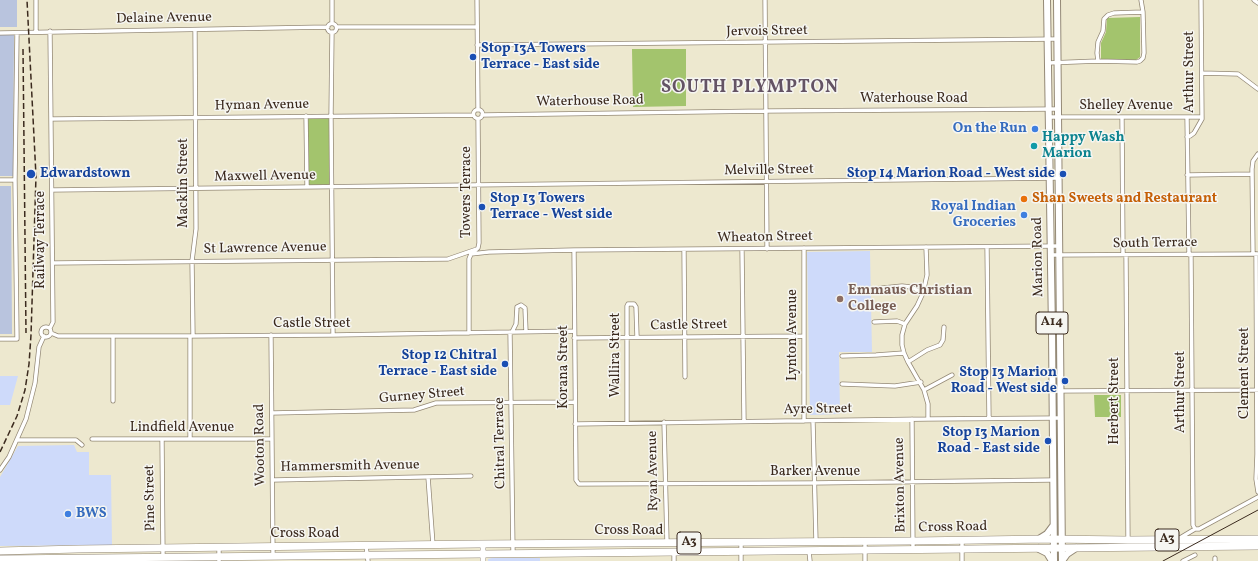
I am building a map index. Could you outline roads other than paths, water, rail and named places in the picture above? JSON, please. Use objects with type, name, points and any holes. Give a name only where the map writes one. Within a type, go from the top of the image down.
[{"type":"highway","name":"Cross Road","points":[[0,551],[433,546],[483,544],[667,544],[1039,539],[1077,539],[1128,544],[1258,546]]},
{"type":"highway","name":"Cross Road","points":[[0,559],[78,560],[163,557],[219,559],[273,556],[290,558],[366,559],[483,557],[512,553],[962,550],[1076,548],[1178,540],[1258,539]]},
{"type":"highway","points":[[620,544],[624,548],[623,553]]},
{"type":"highway","points":[[631,553],[630,550],[633,544]]},
{"type":"main road","name":"Marion Road","points":[[1048,0],[1054,524],[1062,561]]},
{"type":"main road","name":"Marion Road","points":[[1057,0],[1062,527],[1058,539]]},
{"type":"main road","points":[[1039,539],[1047,534],[1054,524]]},
{"type":"main road","points":[[1062,527],[1067,535],[1077,539]]},
{"type":"main road","points":[[1038,548],[1045,551],[1053,561]]},
{"type":"main road","name":"Marion Road","points":[[1053,561],[1058,548]]},
{"type":"main road","points":[[1062,561],[1070,551],[1076,548]]},
{"type":"street","points":[[36,0],[36,32]]},
{"type":"street","points":[[332,0],[332,23],[328,27],[329,31],[332,32],[331,116],[333,335]]},
{"type":"street","points":[[477,0],[478,110],[481,111],[482,115],[481,118],[478,119],[473,115],[475,110],[478,110]]},
{"type":"street","points":[[765,0],[767,249]]},
{"type":"street","points":[[1048,62],[1140,61],[1143,58],[1143,12],[1141,0]]},
{"type":"street","name":"Arthur Street","points":[[1187,137],[1194,133],[1201,123],[1202,117],[1201,0]]},
{"type":"street","points":[[1254,0],[1258,3]]},
{"type":"street","points":[[1098,61],[1098,42],[1103,31],[1104,19],[1108,15],[1114,13],[1143,12]]},
{"type":"street","points":[[332,23],[337,27],[477,27]]},
{"type":"street","name":"Delaine Avenue","points":[[0,33],[328,27]]},
{"type":"street","points":[[332,32],[336,30],[337,27]]},
{"type":"street","name":"Macklin Street","points":[[190,439],[192,261],[196,229],[195,30]]},
{"type":"street","name":"Railway Terrace","points":[[50,31],[53,263],[53,322],[50,328]]},
{"type":"street","points":[[0,339],[17,339],[17,33]]},
{"type":"street","name":"Jervois Street","points":[[477,45],[1058,40]]},
{"type":"street","points":[[1202,73],[1238,74],[1258,89]]},
{"type":"street","name":"Waterhouse Road","points":[[482,115],[1058,109]]},
{"type":"street","name":"Hyman Avenue","points":[[51,119],[473,115]]},
{"type":"street","points":[[306,116],[307,187]]},
{"type":"street","name":"Shelley Avenue","points":[[1049,117],[1202,117]]},
{"type":"street","name":"Arthur Street","points":[[1187,117],[1193,525],[1195,529]]},
{"type":"street","name":"Herbert Street","points":[[1122,118],[1128,544]]},
{"type":"street","name":"Towers Terrace","points":[[469,333],[469,259],[471,254],[477,249],[479,243],[478,119]]},
{"type":"street","name":"Clement Street","points":[[1258,154],[1252,164],[1256,254],[1256,479],[1258,492]]},
{"type":"street","points":[[1187,175],[1252,174]]},
{"type":"street","name":"Melville Street","points":[[478,185],[1059,178]]},
{"type":"street","points":[[0,180],[16,180]]},
{"type":"street","name":"Maxwell Avenue","points":[[52,190],[478,185]]},
{"type":"street","name":"Wheaton Street","points":[[471,254],[489,252],[574,250],[742,250],[804,248],[1060,246]]},
{"type":"street","points":[[926,247],[927,275],[923,293],[917,306],[905,324],[902,335],[904,353],[924,390],[928,404],[928,419]]},
{"type":"street","points":[[987,247],[989,418]]},
{"type":"street","name":"Lynton Avenue","points":[[804,248],[804,421]]},
{"type":"street","name":"St Lawrence Avenue","points":[[53,263],[448,259],[477,249]]},
{"type":"street","name":"Korana Street","points":[[574,250],[575,424],[577,482]]},
{"type":"street","points":[[684,250],[685,377]]},
{"type":"street","points":[[742,250],[744,422]]},
{"type":"street","name":"South Terrace","points":[[1051,255],[1256,254]]},
{"type":"street","points":[[873,289],[902,286],[911,287],[923,293]]},
{"type":"street","name":"Wallira Street","points":[[628,423],[628,304],[634,304],[636,307],[637,338]]},
{"type":"street","name":"Chitral Terrace","points":[[512,553],[511,332],[516,324],[517,307],[521,305],[525,308],[526,332]]},
{"type":"street","points":[[874,322],[897,321],[905,324]]},
{"type":"street","points":[[0,470],[9,457],[26,419],[34,389],[39,347],[44,336],[42,329],[46,327],[50,328],[51,333],[48,336],[44,336]]},
{"type":"street","points":[[908,362],[927,350],[940,345],[943,340],[944,327]]},
{"type":"street","name":"Castle Street","points":[[51,333],[58,336],[191,336],[574,331]]},
{"type":"street","name":"Wooton Road","points":[[271,335],[273,556]]},
{"type":"street","points":[[113,336],[113,401]]},
{"type":"street","name":"Castle Street","points":[[574,338],[803,336]]},
{"type":"street","points":[[842,356],[904,353]]},
{"type":"street","points":[[924,390],[952,375]]},
{"type":"street","points":[[842,384],[895,386],[921,382]]},
{"type":"street","points":[[1053,391],[1257,390]]},
{"type":"street","name":"Gurney Street","points":[[272,413],[414,410],[436,403],[575,402]]},
{"type":"street","name":"Ayre Street","points":[[575,424],[1061,418]]},
{"type":"street","name":"Brixton Avenue","points":[[912,419],[913,550]]},
{"type":"street","points":[[813,421],[816,542]]},
{"type":"street","name":"Ryan Avenue","points":[[664,422],[667,544]]},
{"type":"street","name":"Lindfield Avenue","points":[[92,439],[272,439]]},
{"type":"street","name":"Pine Street","points":[[162,439],[163,557]]},
{"type":"street","points":[[17,440],[76,440],[82,445]]},
{"type":"street","name":"Hammersmith Avenue","points":[[428,476],[433,546]]},
{"type":"street","name":"Hammersmith Avenue","points":[[273,480],[471,476]]},
{"type":"street","name":"Barker Avenue","points":[[577,482],[583,484],[1054,480]]},
{"type":"street","points":[[1178,540],[1195,529],[1199,529],[1258,497]]},
{"type":"street","points":[[962,540],[962,561]]},
{"type":"street","points":[[865,542],[865,561]]},
{"type":"street","points":[[741,543],[742,561]]},
{"type":"street","points":[[483,544],[483,557]]},
{"type":"street","points":[[366,546],[366,559]]},
{"type":"street","points":[[290,547],[290,558]]},
{"type":"street","points":[[219,548],[219,559]]},
{"type":"street","points":[[78,549],[78,560]]},
{"type":"street","points":[[810,551],[810,561]]},
{"type":"street","points":[[674,552],[674,561]]},
{"type":"street","points":[[1183,561],[1195,554]]},
{"type":"tram line","points":[[1163,561],[1258,510]]},
{"type":"railway","points":[[0,452],[17,416],[25,390],[31,335],[36,176],[27,0]]},
{"type":"railway","points":[[23,49],[26,333]]},
{"type":"place","name":"Stop 13A Towers Terrace - East side","points":[[473,57]]},
{"type":"place","name":"On the Run","points":[[1035,129]]},
{"type":"place","name":"Happy Wash Marion","points":[[1034,146]]},
{"type":"place","name":"Edwardstown","points":[[31,174]]},
{"type":"place","name":"Stop 14 Marion Road - West side","points":[[1063,174]]},
{"type":"place","name":"Shan Sweets and Restaurant","points":[[1024,199]]},
{"type":"place","name":"Stop 13 Towers Terrace - West side","points":[[482,207]]},
{"type":"place","name":"Royal Indian Groceries","points":[[1024,215]]},
{"type":"place","name":"Emmaus Christian College","points":[[840,299]]},
{"type":"place","name":"Stop 12 Chitral Terrace - East side","points":[[505,364]]},
{"type":"place","name":"Stop 13 Marion Road - West side","points":[[1065,381]]},
{"type":"place","name":"Stop 13 Marion Road - East side","points":[[1048,441]]},
{"type":"place","name":"BWS","points":[[68,514]]},
{"type":"district","name":"SOUTH PLYMPTON","points":[[750,89]]}]
